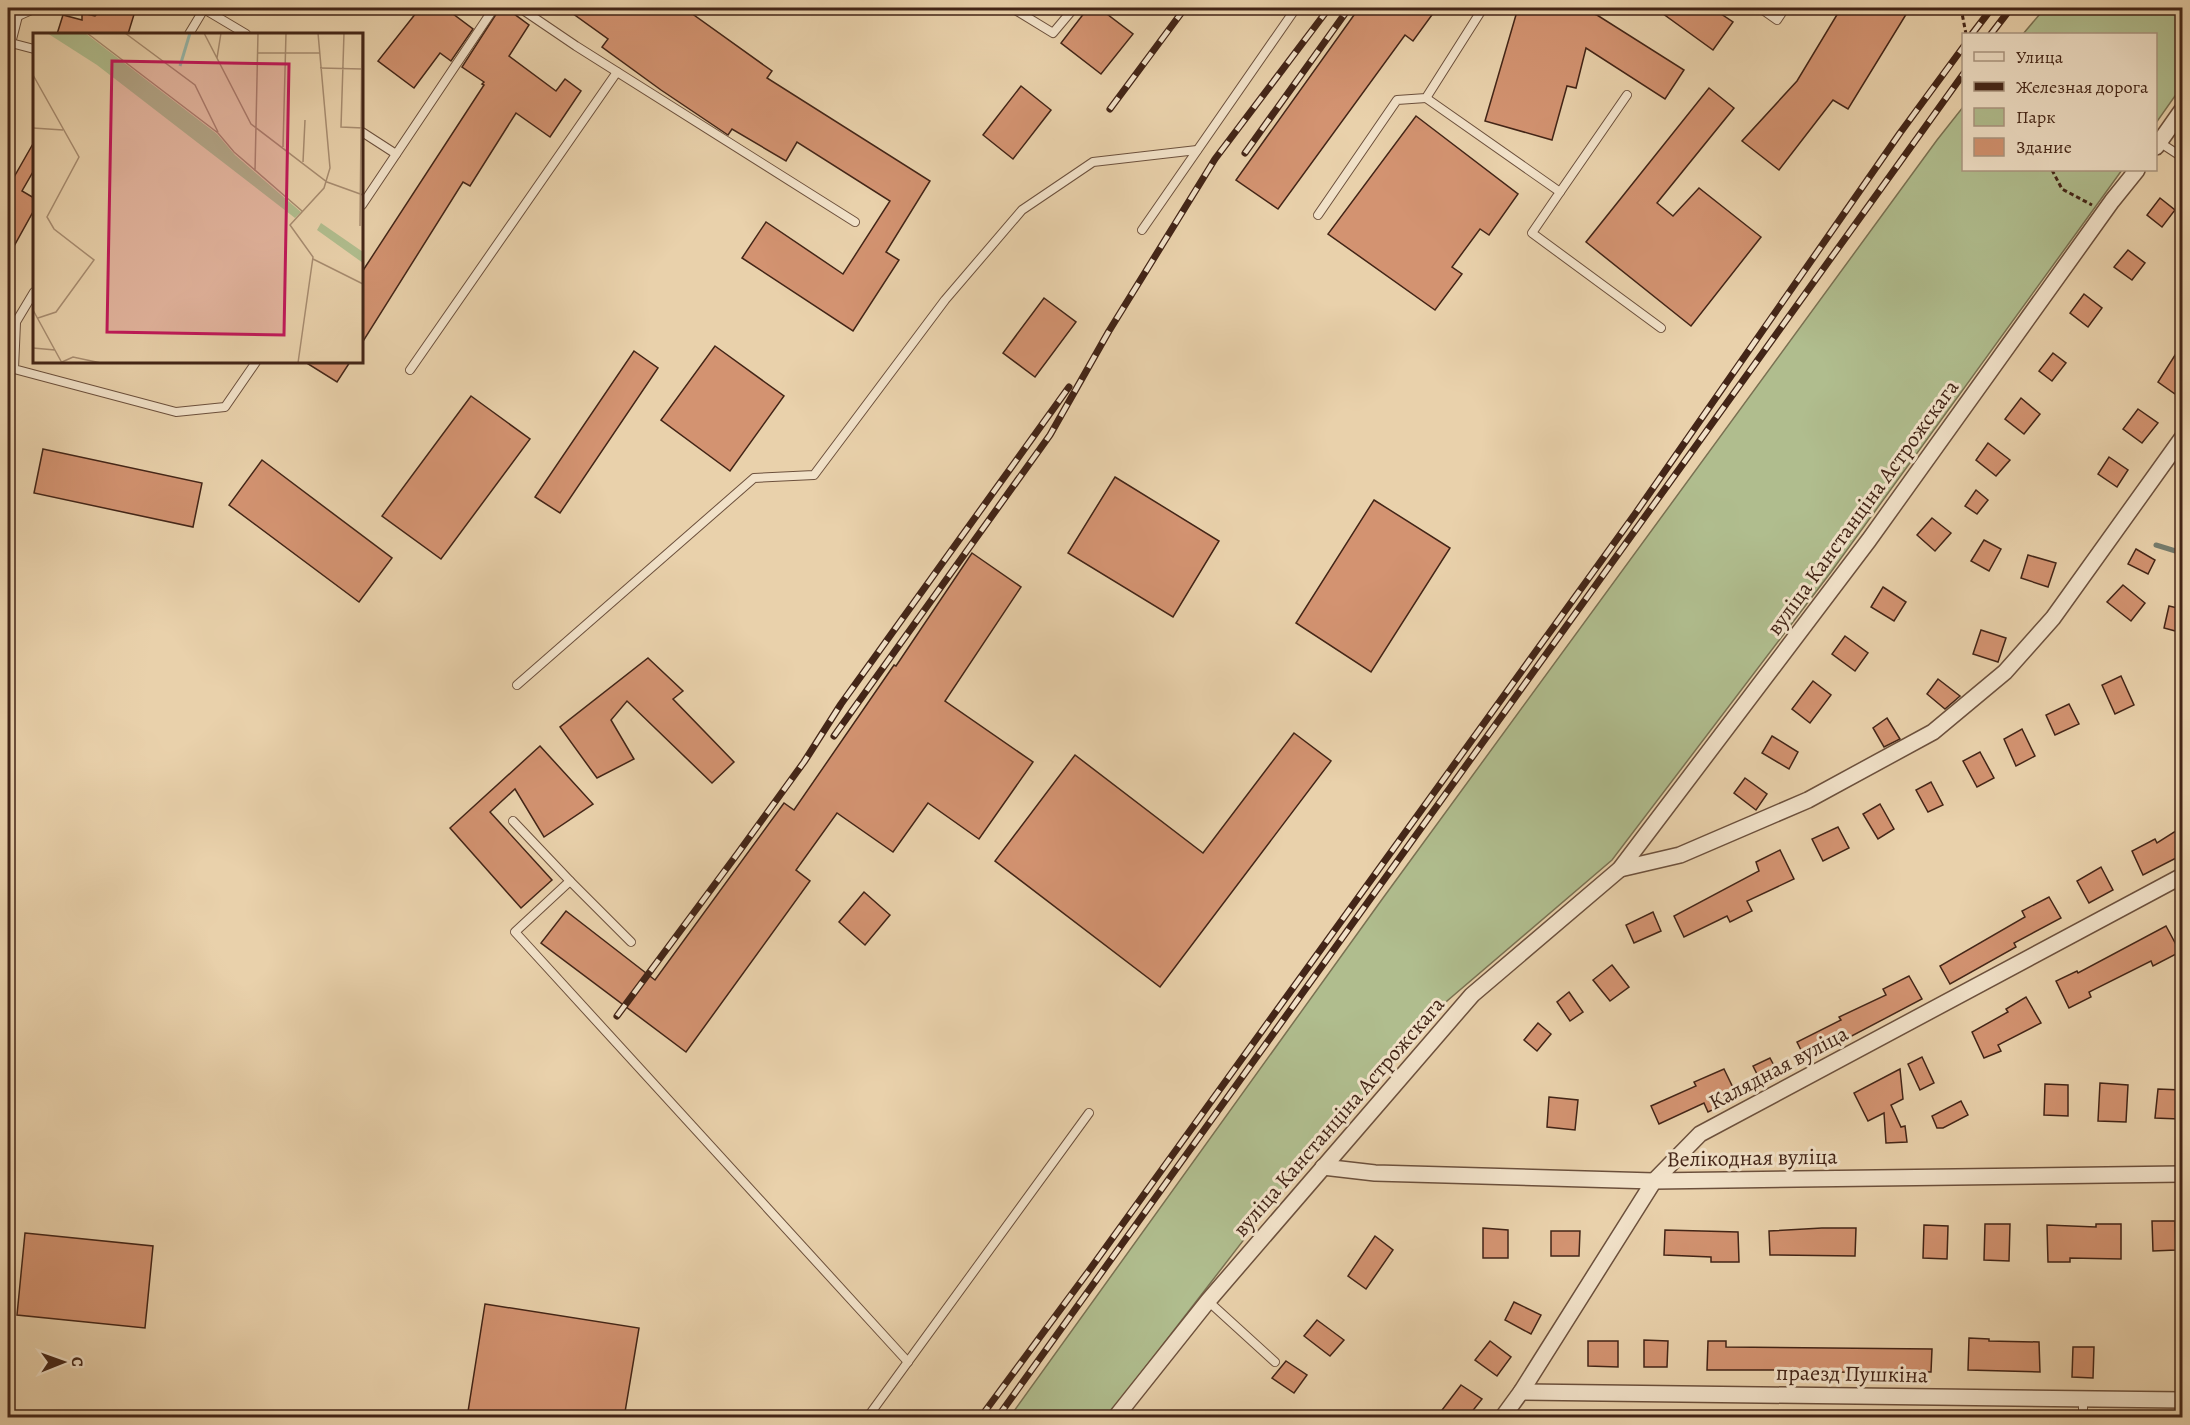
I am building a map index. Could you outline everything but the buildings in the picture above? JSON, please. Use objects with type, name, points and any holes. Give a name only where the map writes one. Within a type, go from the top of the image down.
[{"type":"street","points":[[2157,144],[2182,110]]},
{"type":"street","name":"вуліца Канстанціна Астрожскага","points":[[1115,1418],[1208,1301],[1472,995],[1620,869],[1869,540],[2112,201],[2136,171]]},
{"type":"street","name":"вуліца Канстанціна Астрожскага","points":[[1620,869],[1680,855],[1797,805],[1933,732],[2006,672],[2053,618],[2182,438]]},
{"type":"street","name":"Калядная вуліца","points":[[1502,1418],[1521,1392],[1654,1181],[1700,1134],[2182,876]]},
{"type":"street","name":"Велікодная вуліца","points":[[1323,1167],[1375,1173],[1654,1181],[2182,1174]]},
{"type":"street","name":"праезд Пушкіна","points":[[1521,1392],[2182,1400]]},
{"type":"lane","points":[[8,55],[19,12],[36,8]]},
{"type":"lane","points":[[363,204],[494,8]]},
{"type":"lane","points":[[520,8],[855,222]]},
{"type":"lane","points":[[1012,8],[1053,33],[1074,8]]},
{"type":"lane","points":[[1142,230],[1296,8]]},
{"type":"lane","points":[[1426,98],[1483,8]]},
{"type":"lane","points":[[1760,8],[1777,20],[1785,8]]},
{"type":"lane","points":[[190,33],[204,9],[244,33]]},
{"type":"lane","points":[[11,43],[33,49]]},
{"type":"lane","points":[[410,370],[617,72]]},
{"type":"lane","points":[[1627,95],[1532,233],[1661,328]]},
{"type":"lane","points":[[1318,215],[1397,100],[1426,98],[1560,192]]},
{"type":"lane","points":[[363,133],[396,154]]},
{"type":"lane","points":[[2157,144],[2182,157]]},
{"type":"lane","points":[[518,685],[754,478],[814,475],[945,300],[1022,210],[1093,162],[1197,150]]},
{"type":"lane","points":[[33,294],[16,322],[14,369],[176,412],[225,407],[255,363]]},
{"type":"lane","points":[[513,821],[631,942]]},
{"type":"lane","points":[[570,880],[515,932],[908,1362]]},
{"type":"lane","points":[[867,1418],[1089,1113]]},
{"type":"lane","points":[[1208,1301],[1275,1362]]},
{"type":"lane","points":[[2083,1418],[2084,1398]]},
{"type":"path","points":[[1961,8],[1966,33]]},
{"type":"path","points":[[2053,171],[2062,189],[2095,207],[2112,201]]},
{"type":"green space","points":[[2045,8],[2182,8],[2182,86],[2157,122],[2157,33],[2024,33]]},
{"type":"green space","points":[[1962,108],[1962,171],[2121,171],[1831,572],[1612,860],[1447,1001],[1286,1185],[1107,1417],[1009,1418],[1383,898]]},
{"type":"waterway","points":[[2156,545],[2182,553]]},
{"type":"railway","points":[[1110,109],[1185,8]]},
{"type":"railway","points":[[834,736],[1050,435],[1109,331],[1215,159],[1329,8]]},
{"type":"railway","points":[[1245,153],[1349,8]]},
{"type":"railway","points":[[1973,33],[1992,8]]},
{"type":"railway","points":[[1992,33],[2011,8]]},
{"type":"railway","points":[[980,1418],[1635,514],[1900,133],[1962,49]]},
{"type":"railway","points":[[997,1418],[1962,76]]},
{"type":"railway","points":[[617,1016],[804,762],[841,704],[1069,387]]}]
